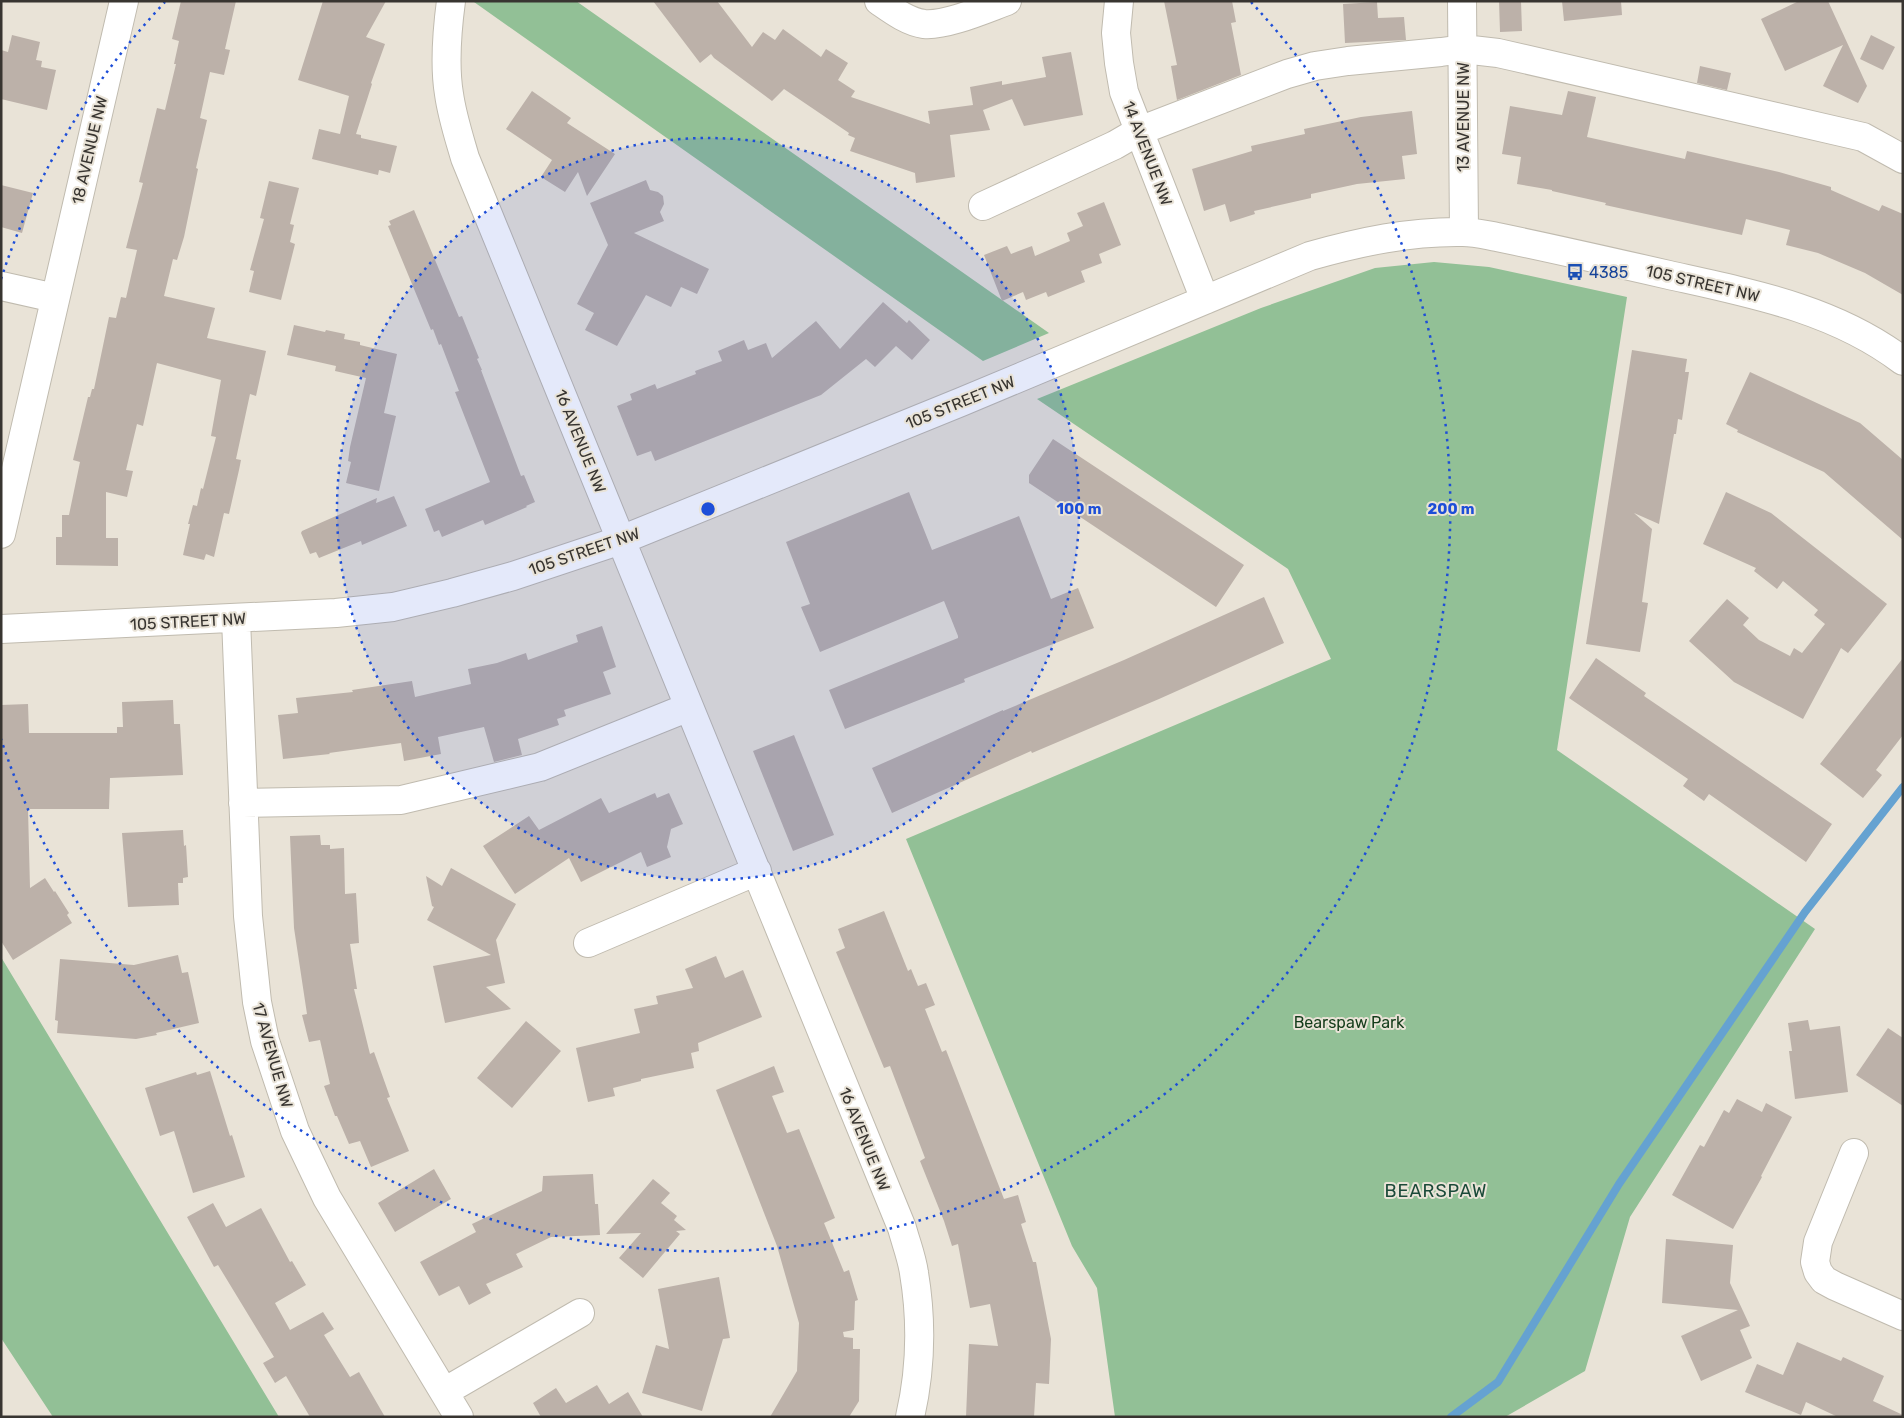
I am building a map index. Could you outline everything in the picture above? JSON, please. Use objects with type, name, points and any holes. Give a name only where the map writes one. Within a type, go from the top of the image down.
[{"type":"street","name":"18 AVENUE NW","points":[[1,534],[9,462],[55,298],[124,1]]},
{"type":"street","name":"16 AVENUE NW","points":[[451,1],[448,28],[448,93],[465,158],[902,1228],[914,1271],[919,1312],[920,1352],[916,1389],[910,1417]]},
{"type":"street","points":[[879,1],[906,18],[922,24],[929,24],[952,19],[1007,1]]},
{"type":"street","name":"14 AVENUE NW","points":[[1119,1],[1116,32],[1118,63],[1124,92],[1205,300]]},
{"type":"street","name":"13 AVENUE NW","points":[[1462,1],[1464,232]]},
{"type":"street","points":[[983,206],[1115,145],[1139,131],[1287,74],[1315,66],[1348,61],[1463,49],[1498,53],[1863,137],[1903,159]]},
{"type":"street","name":"105 STREET NW","points":[[1,629],[336,613],[393,607],[452,594],[622,540],[961,402],[1310,256],[1351,244],[1394,236],[1464,232],[1498,237],[1791,304],[1855,331],[1903,361]]},
{"type":"street","points":[[1,286],[55,298]]},
{"type":"street","name":"17 AVENUE NW","points":[[236,619],[248,916],[255,985],[265,1041],[295,1131],[327,1198],[459,1417]]},
{"type":"street","points":[[243,803],[402,800],[540,767],[689,707]]},
{"type":"street","points":[[588,943],[757,871]]},
{"type":"street","points":[[1854,1154],[1818,1242],[1814,1262],[1824,1280],[1903,1316]]},
{"type":"street","points":[[444,1392],[580,1313]]},
{"type":"green space","points":[[576,1],[1049,333],[983,361],[474,2]]},
{"type":"green space","name":"Bearspaw Park","points":[[1434,262],[1489,267],[1627,297],[1557,750],[1815,929],[1630,1217],[1585,1371],[1505,1417],[1115,1417],[1097,1288],[1072,1246],[906,839],[1331,659],[1288,569],[1037,399],[1261,308],[1375,268]]},
{"type":"green space","points":[[1,957],[279,1417],[53,1417],[1,1338]]},
{"type":"building","points":[[181,1],[236,1],[225,49],[230,50],[224,75],[210,72],[200,118],[207,120],[196,168],[198,169],[184,237],[177,260],[173,259],[164,296],[215,308],[207,338],[266,351],[256,396],[250,394],[236,459],[241,460],[239,470],[229,514],[224,513],[214,557],[206,554],[204,560],[183,555],[193,505],[197,506],[201,488],[203,489],[216,437],[211,436],[221,380],[157,363],[143,426],[137,424],[126,470],[133,471],[127,497],[106,492],[106,538],[118,538],[118,566],[56,565],[56,537],[62,537],[62,515],[69,515],[80,462],[73,460],[88,397],[90,397],[92,389],[94,389],[109,317],[116,318],[121,297],[126,298],[137,250],[126,248],[143,183],[139,182],[157,108],[165,110],[176,64],[174,64],[179,41],[172,39]]},
{"type":"building","points":[[323,1],[386,1],[366,37],[385,44],[356,134],[361,135],[361,138],[397,146],[390,173],[379,170],[378,175],[312,159],[319,129],[340,134],[349,96],[298,80]]},
{"type":"building","points":[[653,1],[717,1],[752,47],[763,32],[775,40],[783,29],[821,57],[826,49],[848,63],[838,80],[855,91],[851,97],[930,124],[928,111],[973,105],[970,87],[1002,81],[1002,85],[1046,77],[1042,57],[1071,52],[1083,115],[1024,126],[1012,99],[983,110],[990,130],[950,135],[955,177],[916,183],[915,173],[850,151],[855,138],[848,135],[849,133],[784,89],[772,101],[711,54],[700,63]]},
{"type":"building","points":[[1164,1],[1232,1],[1236,22],[1231,23],[1241,75],[1177,100],[1171,66],[1177,65]]},
{"type":"building","points":[[1499,1],[1521,1],[1522,31],[1500,32]]},
{"type":"building","points":[[1562,1],[1621,1],[1622,15],[1564,21]]},
{"type":"building","points":[[1799,1],[1828,1],[1867,86],[1858,103],[1823,86],[1843,45],[1785,71],[1761,19]]},
{"type":"building","points":[[1377,2],[1378,18],[1404,17],[1406,40],[1345,43],[1343,4]]},
{"type":"building","points":[[12,35],[40,42],[36,60],[42,61],[41,67],[56,70],[47,110],[1,99],[1,50],[8,52]]},
{"type":"building","points":[[1871,35],[1895,47],[1883,70],[1860,59]]},
{"type":"building","points":[[1700,66],[1731,73],[1727,90],[1697,83]]},
{"type":"building","points":[[532,91],[571,118],[567,123],[615,154],[587,196],[578,172],[565,192],[541,177],[552,160],[506,129]]},
{"type":"building","points":[[1568,91],[1596,97],[1587,137],[1685,159],[1687,151],[1779,172],[1831,187],[1831,190],[1879,211],[1882,205],[1903,214],[1903,295],[1865,273],[1818,253],[1786,245],[1790,230],[1746,219],[1742,235],[1605,205],[1606,203],[1552,190],[1517,184],[1521,157],[1502,154],[1510,106],[1562,115]]},
{"type":"building","points":[[1412,111],[1417,154],[1402,156],[1405,179],[1357,184],[1311,194],[1311,198],[1254,211],[1255,214],[1230,222],[1225,204],[1204,211],[1192,169],[1252,151],[1251,146],[1305,134],[1304,129],[1361,117]]},
{"type":"building","points":[[646,180],[650,190],[658,192],[663,196],[664,204],[660,212],[664,221],[634,233],[709,269],[697,294],[681,287],[671,307],[646,295],[617,346],[585,330],[594,313],[577,304],[608,245],[590,203]]},
{"type":"building","points":[[269,181],[299,188],[290,224],[294,225],[290,242],[295,244],[281,300],[249,292],[254,271],[250,270],[264,219],[260,218]]},
{"type":"building","points":[[1,185],[33,193],[22,233],[1,227]]},
{"type":"building","points":[[1104,202],[1121,245],[1099,254],[1102,263],[1081,271],[1085,282],[1048,297],[1046,292],[1026,300],[1023,292],[1002,301],[984,255],[1007,246],[1011,254],[1032,246],[1035,256],[1070,241],[1067,233],[1083,226],[1077,213]]},
{"type":"building","points":[[414,210],[459,317],[462,316],[521,476],[524,475],[535,502],[485,525],[483,520],[442,537],[439,530],[434,532],[425,509],[490,482],[455,392],[459,391],[441,344],[439,345],[433,329],[431,330],[388,226],[391,225],[389,221]]},
{"type":"building","points":[[883,302],[907,323],[909,320],[930,340],[912,360],[896,346],[875,367],[866,359],[821,395],[655,461],[651,451],[637,456],[617,406],[632,400],[630,394],[655,384],[657,389],[696,374],[695,371],[722,361],[718,351],[744,340],[748,350],[766,343],[772,358],[816,321],[840,349]]},
{"type":"building","points":[[294,325],[325,332],[326,330],[345,334],[344,339],[397,354],[384,413],[396,416],[379,491],[346,483],[351,462],[348,461],[350,447],[366,378],[335,371],[336,366],[287,355]]},
{"type":"building","points":[[1632,350],[1687,359],[1685,372],[1689,372],[1682,420],[1678,419],[1676,434],[1674,434],[1659,524],[1634,513],[1652,529],[1642,602],[1648,603],[1640,652],[1586,644]]},
{"type":"building","points":[[1750,372],[1860,423],[1903,460],[1903,540],[1824,472],[1737,432],[1738,430],[1726,424]]},
{"type":"building","points":[[1053,439],[1244,565],[1216,607],[1029,483],[1029,475]]},
{"type":"building","points":[[909,492],[932,550],[1019,516],[1051,599],[1078,588],[1094,628],[964,679],[965,682],[845,729],[829,690],[958,638],[958,636],[944,601],[820,652],[801,607],[810,604],[786,542]]},
{"type":"building","points":[[1726,492],[1771,513],[1887,604],[1848,653],[1841,648],[1803,719],[1734,682],[1689,641],[1727,599],[1749,618],[1743,625],[1759,640],[1790,656],[1794,648],[1802,653],[1825,624],[1814,615],[1818,610],[1783,581],[1777,589],[1754,571],[1756,568],[1703,544]]},
{"type":"building","points":[[394,496],[407,526],[362,545],[361,541],[319,558],[316,552],[310,554],[301,533],[302,531],[377,498],[376,503]]},
{"type":"building","points":[[1264,597],[1284,643],[1159,699],[1032,753],[1031,751],[892,813],[872,768],[1003,710],[1124,660]]},
{"type":"building","points":[[602,626],[616,667],[603,672],[611,694],[564,710],[566,716],[557,719],[559,725],[518,739],[522,755],[494,762],[484,727],[438,737],[441,754],[404,761],[401,743],[283,759],[278,715],[298,713],[296,698],[353,692],[352,690],[412,681],[415,697],[471,684],[468,669],[497,663],[526,653],[528,660],[578,642],[576,635]]},
{"type":"building","points":[[1596,658],[1646,693],[1644,696],[1832,824],[1806,862],[1709,794],[1704,801],[1683,786],[1688,779],[1569,698]]},
{"type":"building","points":[[1903,658],[1903,735],[1876,770],[1882,775],[1863,798],[1820,764]]},
{"type":"building","points":[[173,700],[174,724],[180,724],[183,775],[110,778],[109,809],[28,809],[30,888],[45,878],[69,913],[67,915],[72,923],[13,960],[1,941],[1,705],[28,704],[29,733],[117,733],[117,727],[123,727],[122,702]]},
{"type":"building","points":[[794,735],[834,835],[793,851],[753,751]]},
{"type":"building","points":[[655,793],[657,798],[669,793],[683,824],[671,829],[667,847],[671,857],[647,867],[641,852],[581,882],[569,858],[515,894],[483,846],[529,816],[539,830],[601,798],[609,813]]},
{"type":"building","points":[[183,830],[188,877],[183,878],[183,883],[178,883],[179,905],[128,907],[122,833]]},
{"type":"building","points":[[320,835],[321,845],[330,845],[330,849],[344,848],[345,894],[356,893],[359,943],[350,944],[357,989],[354,989],[370,1054],[374,1052],[390,1097],[387,1098],[409,1151],[371,1167],[360,1141],[349,1144],[337,1116],[335,1116],[324,1086],[330,1084],[320,1040],[309,1042],[302,1015],[307,1014],[294,928],[290,836]]},
{"type":"building","points":[[451,868],[516,904],[496,940],[505,983],[486,987],[511,1009],[445,1023],[433,966],[491,955],[427,920],[434,907],[432,906],[426,876],[442,886]]},
{"type":"building","points":[[884,911],[908,971],[911,969],[918,986],[926,983],[935,1005],[925,1009],[942,1052],[946,1050],[1004,1199],[1018,1195],[1026,1222],[1021,1224],[1033,1262],[1036,1262],[1051,1339],[1049,1384],[1036,1383],[1034,1417],[966,1417],[969,1344],[998,1346],[990,1304],[970,1308],[958,1244],[952,1246],[920,1161],[925,1158],[890,1066],[884,1068],[836,952],[845,948],[838,929]]},
{"type":"building","points":[[178,955],[182,973],[188,972],[199,1023],[136,1039],[57,1033],[58,1021],[55,1020],[60,959],[134,965]]},
{"type":"building","points":[[716,956],[725,978],[743,970],[762,1017],[698,1043],[699,1051],[691,1053],[694,1068],[641,1079],[641,1081],[613,1088],[615,1096],[588,1102],[576,1048],[640,1033],[634,1009],[658,1004],[656,996],[693,988],[685,969]]},
{"type":"building","points":[[1808,1020],[1810,1030],[1840,1026],[1848,1092],[1795,1099],[1789,1051],[1792,1051],[1788,1023]]},
{"type":"building","points":[[526,1021],[561,1051],[512,1108],[477,1078]]},
{"type":"building","points":[[1888,1028],[1903,1038],[1903,1106],[1856,1075]]},
{"type":"building","points":[[774,1066],[784,1092],[772,1096],[787,1133],[799,1129],[835,1218],[824,1223],[844,1272],[849,1270],[858,1300],[855,1301],[854,1330],[843,1332],[844,1337],[853,1338],[853,1349],[860,1349],[859,1401],[849,1417],[770,1417],[797,1371],[799,1323],[777,1246],[716,1090]]},
{"type":"building","points":[[210,1071],[245,1177],[193,1193],[174,1131],[160,1136],[145,1088],[196,1072],[197,1075]]},
{"type":"building","points":[[1737,1099],[1762,1112],[1766,1103],[1792,1117],[1733,1229],[1672,1195],[1700,1145],[1704,1147],[1724,1110],[1729,1113]]},
{"type":"building","points":[[434,1169],[451,1199],[395,1232],[378,1203]]},
{"type":"building","points":[[593,1174],[595,1204],[598,1204],[600,1235],[551,1237],[516,1254],[523,1267],[486,1284],[491,1293],[469,1305],[459,1286],[439,1296],[420,1262],[476,1232],[472,1224],[542,1191],[543,1176]]},
{"type":"building","points":[[653,1179],[670,1193],[661,1203],[677,1216],[674,1220],[686,1230],[676,1231],[680,1234],[643,1278],[619,1258],[641,1233],[606,1234]]},
{"type":"building","points":[[213,1203],[226,1227],[261,1208],[290,1262],[292,1261],[306,1285],[275,1303],[290,1330],[323,1312],[334,1329],[324,1335],[350,1377],[359,1372],[385,1417],[310,1417],[286,1376],[275,1383],[263,1363],[274,1357],[218,1265],[214,1267],[187,1217]]},
{"type":"building","points":[[1666,1239],[1733,1245],[1730,1283],[1750,1326],[1740,1330],[1752,1358],[1701,1381],[1681,1336],[1738,1310],[1662,1303]]},
{"type":"building","points":[[719,1277],[730,1338],[723,1339],[702,1411],[642,1393],[656,1345],[669,1349],[658,1289]]},
{"type":"building","points":[[1797,1342],[1841,1361],[1843,1357],[1884,1376],[1873,1401],[1903,1415],[1903,1417],[1838,1417],[1806,1402],[1801,1415],[1745,1392],[1757,1364],[1783,1375]]},
{"type":"building","points":[[597,1385],[609,1404],[628,1392],[643,1417],[541,1417],[533,1403],[556,1388],[566,1403]]},
{"type":"waterway","points":[[1451,1417],[1498,1382],[1619,1184],[1805,912],[1903,787]]},
{"type":"place","name":"4385","points":[[1575,272]]},
{"type":"district","name":"BEARSPAW","points":[[1436,1191]]}]
